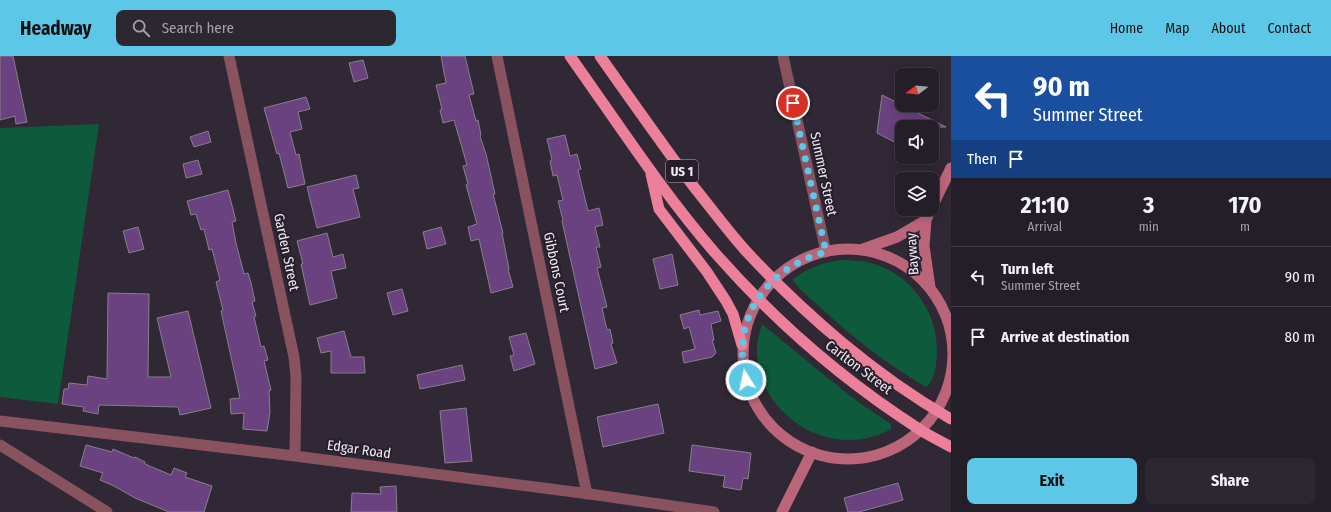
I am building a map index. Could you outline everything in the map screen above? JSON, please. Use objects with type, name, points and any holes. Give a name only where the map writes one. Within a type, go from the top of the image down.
[{"type":"highway","name":"US 1","points":[[570,56],[650,169],[715,252],[757,298]]},
{"type":"highway","name":"US 1","points":[[600,56],[660,141],[710,208],[746,251],[774,279]]},
{"type":"highway","points":[[650,169],[659,209],[722,294],[733,314],[742,344]]},
{"type":"highway","name":"Carlton Street","points":[[774,279],[801,306],[839,340],[936,410],[951,419]]},
{"type":"highway","name":"Carlton Street","points":[[757,298],[823,359],[859,388],[920,430],[951,447]]},
{"type":"main road","name":"Bayway","points":[[939,193],[951,168]]},
{"type":"main road","name":"Bayway","points":[[928,216],[926,220],[924,246],[930,286]]},
{"type":"main road","name":"Bayway","points":[[862,250],[897,237],[926,220]]},
{"type":"main road","points":[[846,249],[862,250],[883,254],[903,262],[930,286],[938,298],[945,316],[951,342],[948,380],[936,410],[920,430],[906,444],[883,455],[864,460],[835,460],[812,452],[793,442],[778,430],[758,407],[748,388],[745,376],[742,344],[747,322],[757,298],[774,279],[799,262],[826,252],[846,249]]},
{"type":"main road","points":[[782,512],[812,452]]},
{"type":"street","name":"Garden Street","points":[[229,56],[294,357],[296,377],[295,456]]},
{"type":"street","name":"Gibbons Court","points":[[497,56],[587,494]]},
{"type":"street","name":"Summer Street","points":[[783,56],[826,252]]},
{"type":"street","name":"Edgar Road","points":[[0,421],[295,456],[714,512]]},
{"type":"street","points":[[0,445],[107,512]]},
{"type":"green space","points":[[99,124],[58,404],[0,397],[0,128]]},
{"type":"green space","points":[[846,260],[871,263],[885,268],[897,275],[918,295],[926,307],[932,320],[937,348],[934,373],[928,386],[926,387],[898,370],[858,340],[803,292],[793,281],[793,279],[799,275],[818,265]]},
{"type":"green space","points":[[763,325],[861,404],[891,424],[891,429],[870,438],[847,440],[829,438],[812,432],[796,423],[783,412],[772,398],[763,382],[758,365],[757,347],[761,327]]},
{"type":"building","points":[[0,56],[13,56],[27,122],[16,124],[15,116],[0,120]]},
{"type":"building","points":[[441,56],[465,56],[474,94],[469,95],[476,121],[478,120],[480,136],[486,154],[495,194],[493,194],[503,233],[508,269],[513,287],[491,293],[479,239],[471,241],[468,227],[477,224],[466,185],[468,184],[463,166],[467,165],[454,120],[443,123],[440,110],[442,109],[436,85],[446,83]]},
{"type":"building","points":[[363,60],[368,78],[354,82],[349,63]]},
{"type":"building","points":[[882,95],[895,102],[895,112],[916,112],[932,120],[895,120],[895,142],[877,133]]},
{"type":"building","points":[[306,97],[310,109],[298,112],[302,129],[290,132],[296,155],[299,154],[305,184],[288,188],[279,153],[277,154],[264,108]]},
{"type":"building","points":[[939,124],[946,127],[939,127]]},
{"type":"building","points":[[208,131],[211,142],[194,147],[190,137]]},
{"type":"building","points":[[565,135],[570,156],[577,154],[581,169],[578,170],[588,211],[599,208],[603,225],[595,227],[600,247],[596,247],[601,267],[597,268],[607,307],[602,308],[607,330],[610,329],[613,343],[611,344],[617,363],[595,369],[558,201],[563,200],[557,175],[553,176],[550,161],[552,160],[547,139]]},
{"type":"building","points":[[198,160],[202,174],[186,178],[183,164]]},
{"type":"building","points":[[356,175],[359,188],[353,189],[360,217],[317,228],[307,187]]},
{"type":"building","points":[[228,190],[236,221],[232,222],[236,243],[244,274],[248,273],[251,283],[255,301],[252,302],[256,316],[254,317],[261,347],[264,346],[268,360],[264,361],[271,390],[269,391],[270,412],[267,431],[243,429],[244,413],[231,414],[230,399],[240,398],[216,282],[220,280],[212,249],[209,250],[204,229],[201,230],[196,214],[191,215],[187,201]]},
{"type":"building","points":[[138,227],[144,249],[129,253],[123,231]]},
{"type":"building","points":[[441,227],[446,244],[427,249],[423,232]]},
{"type":"building","points":[[327,233],[333,257],[343,254],[346,268],[331,271],[337,298],[310,305],[301,264],[303,264],[297,241]]},
{"type":"building","points":[[672,254],[678,285],[660,289],[653,259]]},
{"type":"building","points":[[402,289],[408,311],[393,315],[387,293]]},
{"type":"building","points":[[108,293],[149,294],[148,377],[171,377],[157,318],[188,311],[211,408],[180,415],[178,407],[99,405],[98,414],[83,411],[84,407],[62,404],[64,389],[68,389],[69,383],[87,385],[88,376],[107,379]]},
{"type":"building","points":[[699,310],[700,315],[718,311],[721,321],[711,324],[714,340],[712,340],[716,353],[712,357],[684,363],[682,352],[695,349],[689,327],[684,329],[680,315]]},
{"type":"building","points":[[344,331],[351,357],[364,357],[365,373],[331,373],[331,351],[321,353],[317,338]]},
{"type":"building","points":[[526,333],[535,364],[514,371],[510,356],[514,355],[509,337]]},
{"type":"building","points":[[462,365],[465,380],[420,389],[417,375]]},
{"type":"building","points":[[658,404],[664,433],[603,447],[597,417]]},
{"type":"building","points":[[466,408],[472,461],[445,463],[440,411]]},
{"type":"building","points":[[86,445],[112,452],[113,449],[134,458],[135,457],[145,462],[145,464],[171,475],[174,468],[187,473],[185,477],[212,486],[204,512],[169,512],[135,498],[100,480],[103,473],[80,466]]},
{"type":"building","points":[[692,445],[751,453],[748,479],[743,478],[741,490],[723,487],[725,476],[689,471]]},
{"type":"building","points":[[898,483],[903,500],[859,512],[848,512],[844,498]]},
{"type":"building","points":[[396,486],[397,512],[351,512],[352,493],[381,494],[380,487]]},
{"type":"route","points":[[746,380],[743,364],[742,344],[747,322],[757,298],[774,279],[791,267],[807,258],[826,252],[793,103]]}]
